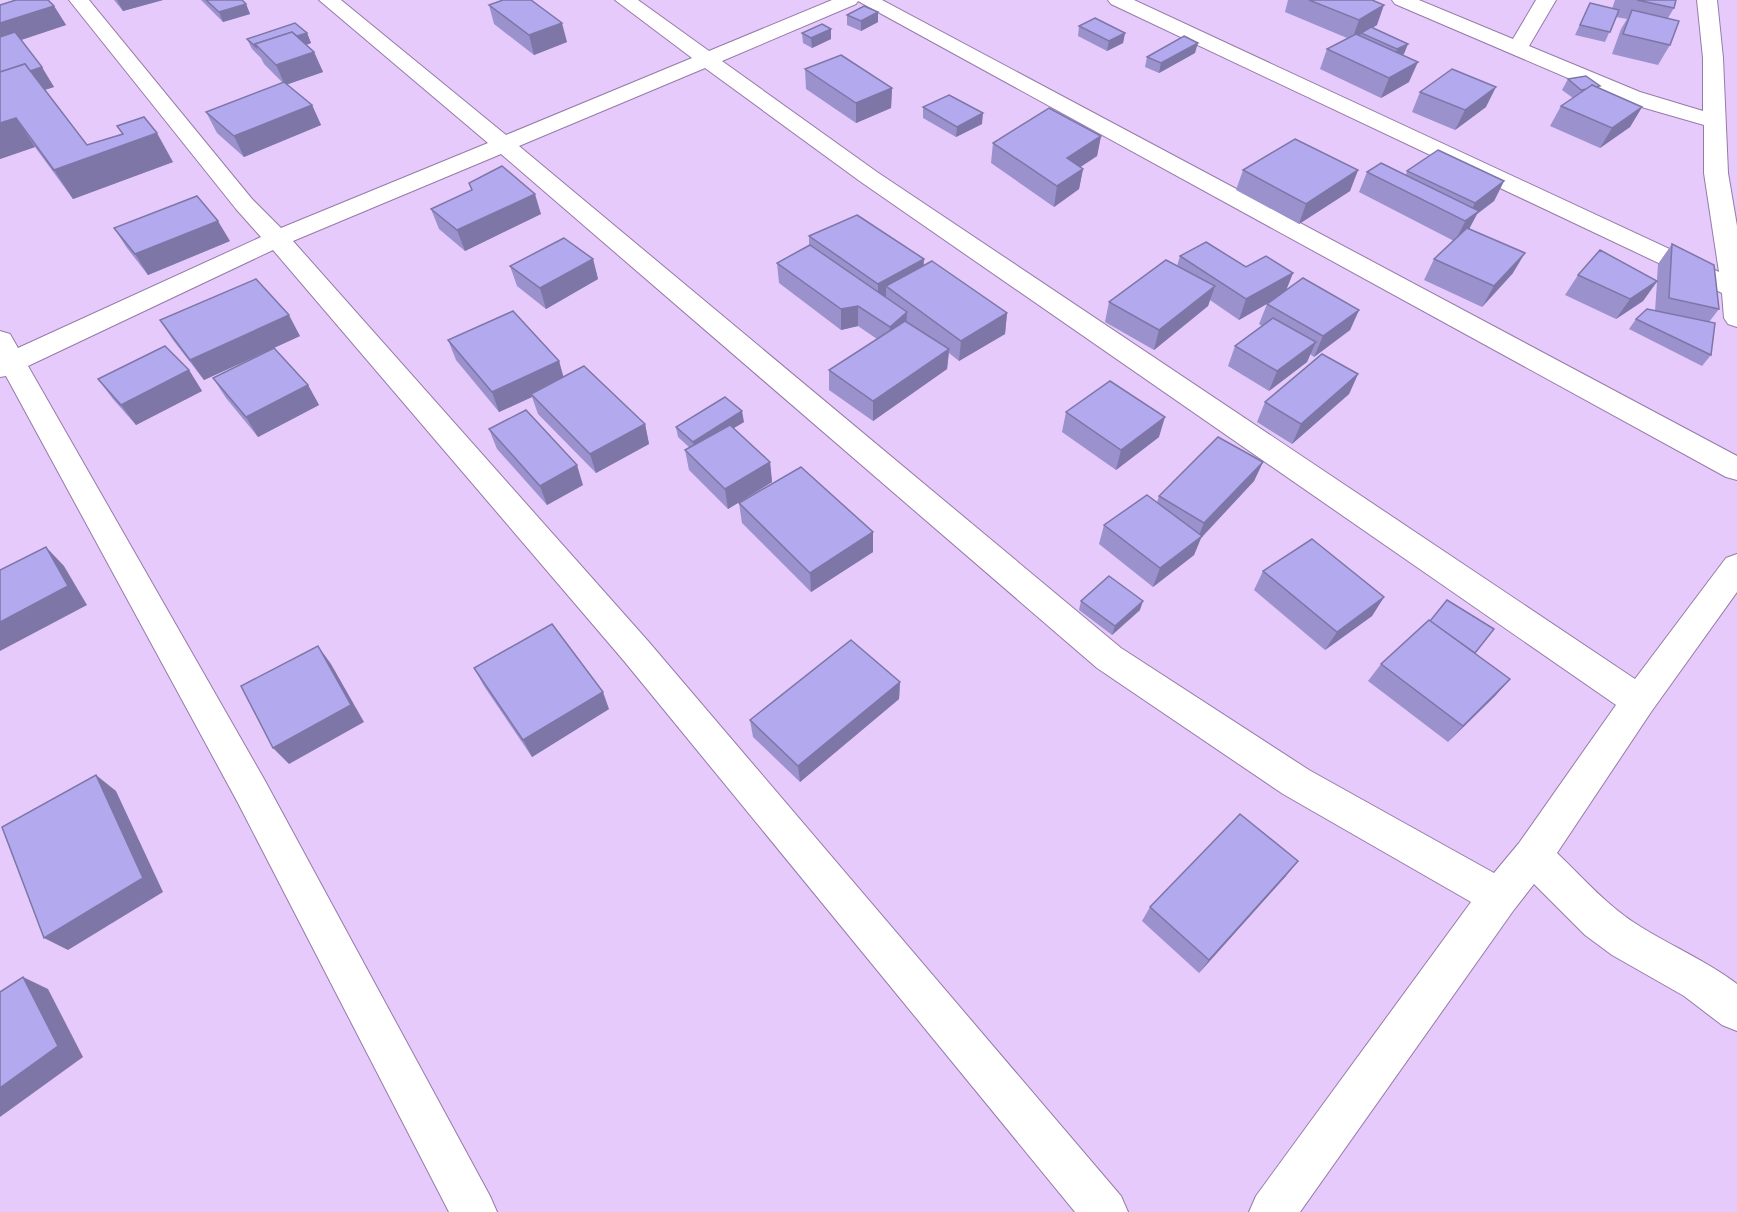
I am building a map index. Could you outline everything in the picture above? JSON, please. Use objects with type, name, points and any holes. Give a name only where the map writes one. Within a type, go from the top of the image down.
[{"type":"street","points":[[79,0],[244,204],[277,238],[636,651],[1105,1212]]},
{"type":"street","points":[[328,0],[504,144],[1109,658],[1296,782],[1499,897]]},
{"type":"street","points":[[625,0],[879,184],[1639,701]]},
{"type":"street","points":[[474,1212],[251,791],[4,356],[277,238],[849,0]]},
{"type":"street","points":[[867,0],[1737,469]]},
{"type":"street","points":[[1118,0],[1735,289]]},
{"type":"street","points":[[1402,0],[1632,97],[1714,121]]},
{"type":"street","points":[[1518,48],[1546,0]]},
{"type":"street","points":[[1707,0],[1713,58],[1716,172],[1730,210],[1737,318]]},
{"type":"street","points":[[1713,58],[1737,63]]},
{"type":"street","points":[[1272,1212],[1499,897],[1533,856],[1639,701],[1737,567]]},
{"type":"street","points":[[1533,856],[1599,921],[1626,941],[1699,981],[1737,1010]]},
{"type":"building","points":[[16,0],[48,0],[54,6],[0,23],[0,5]]},
{"type":"building","points":[[206,0],[242,0],[246,4],[219,12]]},
{"type":"building","points":[[503,0],[531,0],[562,23],[529,35],[489,5]]},
{"type":"building","points":[[1309,0],[1372,0],[1384,5],[1359,20]]},
{"type":"building","points":[[1637,0],[1676,0],[1674,8]]},
{"type":"building","points":[[1590,3],[1619,10],[1610,32],[1580,25]]},
{"type":"building","points":[[864,6],[878,12],[861,21],[847,15]]},
{"type":"building","points":[[1632,10],[1679,21],[1670,45],[1623,34]]},
{"type":"building","points":[[1095,18],[1125,33],[1109,41],[1079,26]]},
{"type":"building","points":[[295,23],[307,33],[297,36],[292,32],[255,44],[256,47],[247,39]]},
{"type":"building","points":[[822,24],[831,29],[811,38],[802,33]]},
{"type":"building","points":[[1371,27],[1408,44],[1397,49],[1361,33]]},
{"type":"building","points":[[15,32],[42,67],[30,71],[25,64],[0,72],[0,37]]},
{"type":"building","points":[[292,32],[314,52],[276,65],[255,44]]},
{"type":"building","points":[[1356,34],[1418,62],[1389,78],[1327,49]]},
{"type":"building","points":[[1184,36],[1198,43],[1161,63],[1147,57]]},
{"type":"building","points":[[841,55],[892,88],[856,103],[805,69]]},
{"type":"building","points":[[25,64],[87,145],[123,134],[117,126],[144,117],[157,133],[54,170],[16,118],[0,123],[0,72]]},
{"type":"building","points":[[1452,69],[1496,87],[1465,110],[1420,92]]},
{"type":"building","points":[[1586,76],[1600,86],[1592,85],[1581,90],[1568,79]]},
{"type":"building","points":[[284,82],[312,105],[234,136],[206,112]]},
{"type":"building","points":[[1592,85],[1642,107],[1612,128],[1561,106]]},
{"type":"building","points":[[949,95],[983,113],[957,127],[923,107]]},
{"type":"building","points":[[1049,108],[1101,136],[1067,158],[1083,169],[1057,186],[993,143]]},
{"type":"building","points":[[1295,139],[1358,170],[1306,204],[1243,170]]},
{"type":"building","points":[[1438,150],[1504,181],[1475,203],[1407,171]]},
{"type":"building","points":[[1381,163],[1479,211],[1465,221],[1367,172]]},
{"type":"building","points":[[502,166],[535,194],[457,230],[431,209],[472,190],[469,183]]},
{"type":"building","points":[[197,196],[218,221],[135,254],[114,228]]},
{"type":"building","points":[[857,215],[924,259],[878,284],[809,236]]},
{"type":"building","points":[[1467,228],[1525,253],[1494,286],[1434,259]]},
{"type":"building","points":[[564,238],[593,259],[540,288],[510,266]]},
{"type":"building","points":[[1206,242],[1246,267],[1266,256],[1293,273],[1246,299],[1180,256]]},
{"type":"building","points":[[1672,244],[1714,265],[1719,309],[1669,298]]},
{"type":"building","points":[[810,245],[907,312],[890,327],[858,306],[841,309],[777,263]]},
{"type":"building","points":[[1600,250],[1657,281],[1630,299],[1578,275]]},
{"type":"building","points":[[1166,260],[1215,286],[1159,330],[1109,302]]},
{"type":"building","points":[[932,261],[1007,313],[961,341],[886,286]]},
{"type":"building","points":[[1303,278],[1359,310],[1323,336],[1267,304]]},
{"type":"building","points":[[256,279],[289,315],[190,360],[160,320]]},
{"type":"building","points":[[1647,309],[1715,323],[1711,355],[1636,319]]},
{"type":"building","points":[[513,311],[559,361],[492,392],[448,340]]},
{"type":"building","points":[[1273,318],[1316,342],[1277,371],[1235,346]]},
{"type":"building","points":[[905,321],[949,349],[873,401],[829,370]]},
{"type":"building","points":[[165,346],[189,370],[121,405],[98,379]]},
{"type":"building","points":[[274,348],[308,385],[246,417],[213,378]]},
{"type":"building","points":[[1322,354],[1358,374],[1301,424],[1265,402]]},
{"type":"building","points":[[584,366],[645,424],[590,454],[531,394]]},
{"type":"building","points":[[1110,381],[1165,417],[1121,450],[1066,412]]},
{"type":"building","points":[[725,397],[742,411],[693,442],[676,427]]},
{"type":"building","points":[[526,410],[577,465],[540,486],[489,429]]},
{"type":"building","points":[[730,425],[770,462],[725,489],[685,450]]},
{"type":"building","points":[[1218,437],[1263,462],[1204,523],[1159,496]]},
{"type":"building","points":[[801,467],[873,532],[810,573],[739,503]]},
{"type":"building","points":[[1147,495],[1202,536],[1160,568],[1104,525]]},
{"type":"building","points":[[1312,539],[1384,597],[1337,632],[1263,571]]},
{"type":"building","points":[[46,547],[68,586],[0,622],[0,570]]},
{"type":"building","points":[[1109,576],[1143,601],[1115,626],[1081,601]]},
{"type":"building","points":[[1447,600],[1494,629],[1475,653],[1430,621]]},
{"type":"building","points":[[1429,620],[1510,679],[1463,726],[1381,664]]},
{"type":"building","points":[[552,624],[603,692],[523,740],[474,668]]},
{"type":"building","points":[[851,640],[900,682],[798,766],[750,720]]},
{"type":"building","points":[[318,646],[351,705],[273,748],[241,686]]},
{"type":"building","points":[[96,775],[143,878],[44,938],[2,827]]},
{"type":"building","points":[[1240,814],[1298,861],[1209,960],[1150,907]]},
{"type":"building","points":[[23,977],[58,1046],[0,1088],[0,992]]}]
